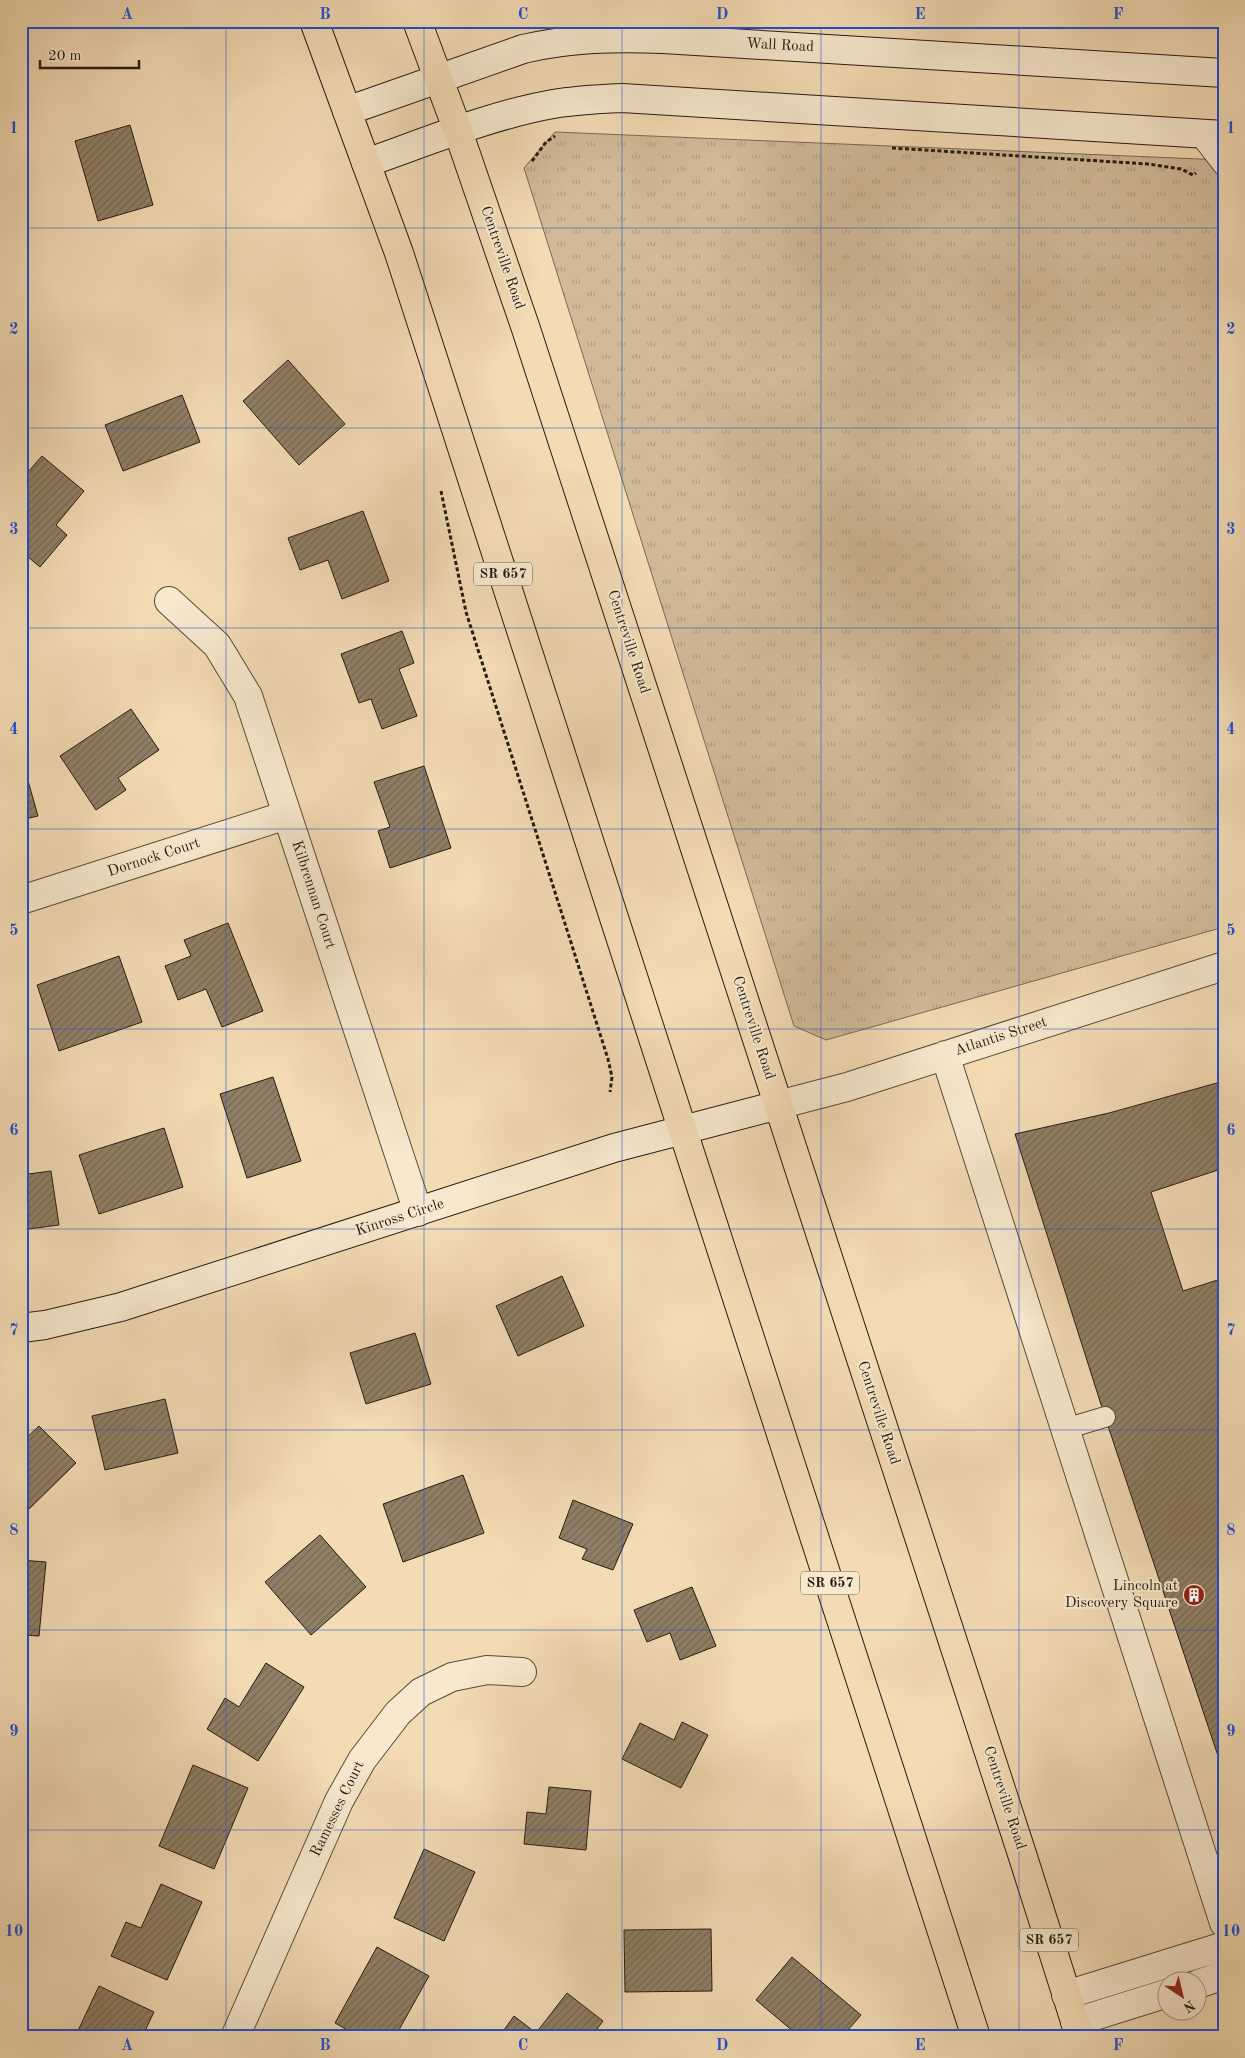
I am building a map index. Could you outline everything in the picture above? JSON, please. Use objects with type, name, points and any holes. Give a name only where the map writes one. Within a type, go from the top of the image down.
[{"type":"main road","name":"SR 657","points":[[314,21],[399,253],[976,2037]]},
{"type":"main road","name":"Centreville Road","points":[[417,21],[458,131],[578,486],[1077,2029]]},
{"type":"street","name":"Wall Road","points":[[347,111],[523,49],[549,43],[599,38],[663,39],[1224,73]]},
{"type":"street","points":[[366,163],[458,131],[547,105],[576,100],[622,98],[1211,135]]},
{"type":"street","name":"Kilbrennan Court","points":[[169,601],[217,645],[248,696],[418,1212]]},
{"type":"street","name":"Dornock Court","points":[[21,900],[287,815]]},
{"type":"street","name":"Atlantis Street","points":[[778,1105],[847,1086],[1224,966]]},
{"type":"street","points":[[945,1055],[1224,1923]]},
{"type":"street","name":"Kinross Circle","points":[[21,1328],[120,1307],[614,1148],[778,1105]]},
{"type":"street","name":"Ramesses Court","points":[[234,2037],[339,1801],[362,1760],[398,1713],[421,1692],[452,1677],[486,1670],[522,1672]]},
{"type":"street","points":[[1066,1996],[1224,1946]]},
{"type":"street","points":[[1208,1981],[1224,1975]]},
{"type":"street","points":[[1077,2029],[1158,1997]]},
{"type":"lane","points":[[1211,135],[1224,166]]},
{"type":"lane","points":[[1065,1429],[1105,1417]]},
{"type":"path","points":[[532,161],[546,142],[560,135]]},
{"type":"path","points":[[882,147],[1148,164],[1181,169],[1193,175]]},
{"type":"path","points":[[441,490],[466,612],[608,1059],[612,1077],[610,1092]]},
{"type":"green space","points":[[555,132],[1224,160],[1224,927],[826,1040],[794,1026],[524,168]]},
{"type":"building","points":[[130,125],[153,205],[98,221],[75,141]]},
{"type":"building","points":[[288,360],[345,424],[299,465],[243,401]]},
{"type":"building","points":[[182,395],[200,442],[123,471],[105,425]]},
{"type":"building","points":[[42,456],[84,491],[56,525],[67,535],[40,567],[21,551],[21,480]]},
{"type":"building","points":[[363,511],[389,581],[342,599],[328,560],[300,570],[288,538]]},
{"type":"building","points":[[402,631],[414,663],[399,669],[417,716],[382,729],[371,699],[359,703],[341,654]]},
{"type":"building","points":[[131,709],[159,750],[118,778],[126,790],[96,810],[60,756]]},
{"type":"building","points":[[424,766],[451,848],[390,868],[378,831],[390,827],[374,782]]},
{"type":"building","points":[[27,777],[38,816],[21,820],[21,778]]},
{"type":"building","points":[[228,923],[263,1011],[222,1027],[206,989],[178,1000],[165,966],[191,956],[184,940]]},
{"type":"building","points":[[119,956],[142,1022],[59,1051],[37,985]]},
{"type":"building","points":[[273,1077],[301,1161],[247,1178],[220,1094]]},
{"type":"building","name":"Lincoln at Discovery Square","points":[[1224,1081],[1224,1168],[1151,1192],[1183,1291],[1224,1278],[1224,1774],[1105,1417],[1015,1134],[1109,1113]]},
{"type":"building","points":[[164,1128],[183,1187],[99,1214],[79,1155]]},
{"type":"building","points":[[51,1171],[59,1225],[21,1230],[21,1175]]},
{"type":"building","points":[[562,1276],[584,1326],[518,1356],[496,1306]]},
{"type":"building","points":[[415,1333],[431,1384],[366,1404],[350,1353]]},
{"type":"building","points":[[165,1399],[178,1453],[105,1470],[92,1416]]},
{"type":"building","points":[[39,1426],[76,1463],[26,1512],[21,1507],[21,1443]]},
{"type":"building","points":[[463,1475],[484,1533],[403,1562],[383,1504]]},
{"type":"building","points":[[573,1500],[633,1524],[613,1570],[582,1559],[587,1549],[559,1538]]},
{"type":"building","points":[[320,1535],[366,1587],[311,1635],[265,1582]]},
{"type":"building","points":[[21,1560],[46,1562],[39,1636],[21,1635]]},
{"type":"building","points":[[692,1587],[716,1646],[680,1660],[670,1633],[647,1642],[634,1610]]},
{"type":"building","points":[[266,1663],[304,1687],[258,1761],[207,1729],[225,1698],[239,1707]]},
{"type":"building","points":[[682,1722],[708,1735],[681,1788],[622,1759],[640,1723],[674,1740]]},
{"type":"building","points":[[193,1765],[248,1788],[214,1869],[159,1846]]},
{"type":"building","points":[[549,1787],[591,1791],[586,1850],[524,1844],[527,1812],[546,1814]]},
{"type":"building","points":[[424,1849],[475,1872],[444,1941],[394,1918]]},
{"type":"building","points":[[161,1884],[202,1902],[167,1980],[111,1956],[126,1922],[141,1928]]},
{"type":"building","points":[[711,1929],[712,1991],[625,1992],[624,1930]]},
{"type":"building","points":[[377,1947],[429,1976],[395,2037],[360,2037],[335,2023]]},
{"type":"building","points":[[792,1957],[861,2015],[842,2037],[800,2037],[756,2000]]},
{"type":"building","points":[[99,1986],[154,2012],[142,2037],[75,2037]]},
{"type":"building","points":[[567,1993],[603,2021],[591,2037],[499,2037],[514,2016],[536,2033]]},
{"type":"place","name":"Lincoln at Discovery Square","points":[[1194,1595]]}]
